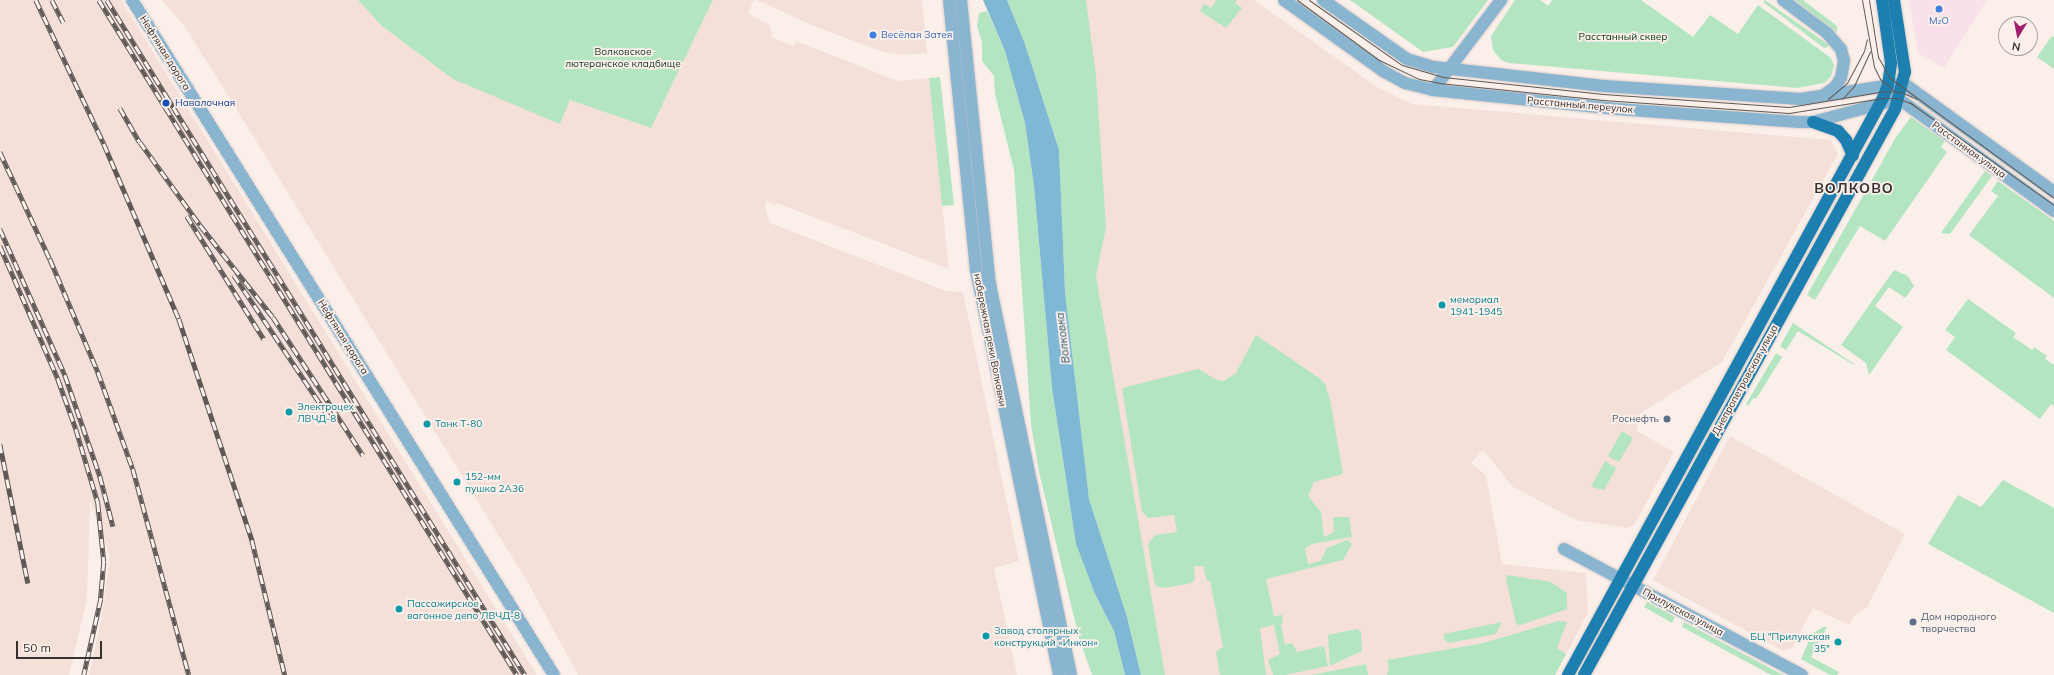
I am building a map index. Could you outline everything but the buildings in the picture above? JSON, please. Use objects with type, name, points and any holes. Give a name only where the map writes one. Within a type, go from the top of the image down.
[{"type":"main road","name":"Днепропетровская улица","points":[[1568,675],[1879,106],[1888,85],[1891,63],[1882,0]]},
{"type":"main road","name":"Днепропетровская улица","points":[[1584,675],[1899,99],[1903,83],[1904,67],[1894,0]]},
{"type":"main road","points":[[1813,122],[1838,131],[1846,140],[1853,156]]},
{"type":"street","name":"Нефтяная дорога","points":[[132,0],[554,675]]},
{"type":"street","name":"набережная реки Волковки","points":[[949,0],[976,270],[1059,675]]},
{"type":"street","name":"набережная реки Волковки","points":[[961,0],[990,284],[1071,675]]},
{"type":"street","name":"Расстанный переулок","points":[[1284,0],[1383,71],[1405,83],[1433,90],[1617,110],[1813,122],[1833,114],[1879,106],[1899,99]]},
{"type":"street","points":[[1323,0],[1407,59],[1422,65],[1653,90],[1801,99],[1822,97],[1903,83]]},
{"type":"street","points":[[1433,90],[1501,0]]},
{"type":"street","points":[[1782,0],[1827,33],[1841,49],[1844,61],[1841,78],[1835,87],[1822,97]]},
{"type":"street","name":"Расстанная улица","points":[[1903,83],[2054,192]]},
{"type":"street","name":"Расстанная улица","points":[[1888,85],[1899,99],[2054,211]]},
{"type":"street","name":"Прилукская улица","points":[[1564,549],[1633,584],[1802,675]]},
{"type":"shaded area","points":[[0,0],[121,0],[537,675],[89,675],[101,620],[110,556],[90,501],[87,599],[69,675],[0,675]]},
{"type":"shaded area","points":[[162,0],[358,0],[382,26],[560,124],[570,100],[651,128],[713,0],[754,0],[748,13],[769,25],[772,32],[771,37],[794,46],[796,41],[898,81],[929,78],[949,269],[777,203],[775,205],[767,201],[765,207],[770,223],[946,291],[963,292],[1019,561],[994,568],[1017,675],[578,675],[528,583],[237,110],[185,27]]},
{"type":"shaded area","points":[[757,0],[922,0],[927,53],[902,55],[883,52],[809,24]]},
{"type":"shaded area","points":[[1041,0],[1254,0],[1377,87],[1412,104],[1830,140],[1838,154],[1722,362],[1638,415],[1637,431],[1674,452],[1634,525],[1627,528],[1576,520],[1513,487],[1483,450],[1471,463],[1486,475],[1502,564],[1586,573],[1588,613],[1555,675],[1152,675]]},
{"type":"shaded area","points":[[1909,0],[1987,0],[1944,68],[1918,53]]},
{"type":"shaded area","points":[[1730,436],[1905,534],[1867,607],[1854,616],[1849,625],[1813,608],[1792,648],[1783,651],[1653,580]]},
{"type":"green space","name":"Волковское лютеранское кладбище","points":[[358,0],[713,0],[651,128],[570,100],[560,124],[453,79],[382,26]]},
{"type":"green space","points":[[1007,0],[1086,0],[1096,76],[1106,227],[1096,276],[1165,675],[1141,675],[1127,617],[1089,499],[1065,292],[1059,150],[1025,44]]},
{"type":"green space","points":[[1217,0],[1237,0],[1235,3],[1242,8],[1226,28],[1200,11],[1204,4],[1211,8]]},
{"type":"green space","points":[[1350,0],[1488,0],[1453,47],[1423,52]]},
{"type":"green space","name":"Расстанный сквер","points":[[1515,0],[1540,0],[1548,6],[1552,0],[1641,0],[1693,37],[1710,15],[1738,34],[1758,5],[1831,58],[1834,65],[1831,77],[1824,83],[1797,88],[1509,63],[1501,60],[1493,50],[1491,36]]},
{"type":"green space","points":[[1765,0],[1829,45],[1828,47],[1824,48],[1763,2]]},
{"type":"green space","points":[[1795,0],[1803,0],[1837,26],[1837,33]]},
{"type":"green space","points":[[987,11],[1005,51],[1025,123],[1034,186],[1052,388],[1076,544],[1095,594],[1114,631],[1125,675],[1092,675],[1079,638],[1039,472],[1031,425],[1014,170],[995,94],[994,76],[982,61],[982,42],[977,26],[979,13]]},
{"type":"green space","points":[[2052,36],[2054,37],[2054,69],[2037,57]]},
{"type":"green space","points":[[940,77],[954,205],[942,206],[929,78]]},
{"type":"green space","points":[[1911,117],[1945,141],[1941,147],[1947,152],[1885,241],[1860,226],[1815,300],[1807,295],[1896,137]]},
{"type":"green space","points":[[1985,171],[1992,176],[1950,234],[1941,233]]},
{"type":"green space","points":[[1998,181],[2054,221],[2054,298],[1969,235],[1998,196],[1991,191]]},
{"type":"green space","points":[[1894,270],[1908,276],[1914,286],[1905,298],[1889,287],[1875,306],[1903,327],[1869,375],[1866,363],[1841,345]]},
{"type":"green space","points":[[1968,299],[2016,333],[2013,337],[2032,350],[2034,347],[2047,356],[2045,359],[2054,365],[2054,406],[2051,404],[2040,419],[1946,350],[1955,337],[1945,330]]},
{"type":"green space","points":[[1793,323],[1854,365],[1798,331],[1786,350],[1780,346]]},
{"type":"green space","points":[[1256,335],[1319,378],[1325,384],[1330,399],[1343,474],[1314,482],[1308,496],[1321,512],[1324,537],[1334,532],[1333,517],[1349,517],[1352,537],[1312,544],[1305,548],[1308,564],[1321,561],[1327,548],[1347,540],[1352,544],[1343,560],[1266,579],[1274,616],[1282,615],[1283,623],[1281,625],[1285,645],[1292,643],[1297,652],[1324,646],[1328,666],[1285,675],[1273,675],[1268,660],[1280,654],[1274,625],[1260,628],[1266,675],[1220,675],[1216,652],[1223,647],[1210,581],[1207,581],[1203,566],[1194,566],[1195,579],[1192,583],[1164,588],[1155,586],[1148,544],[1155,535],[1177,532],[1174,515],[1149,518],[1142,512],[1122,388],[1198,369],[1217,380],[1224,381],[1236,373]]},
{"type":"green space","points":[[1776,353],[1782,357],[1756,399],[1753,398],[1748,406],[1746,404]]},
{"type":"green space","points":[[1622,431],[1633,438],[1619,462],[1608,456]]},
{"type":"green space","points":[[1605,461],[1616,468],[1604,490],[1591,487]]},
{"type":"green space","points":[[2003,480],[2054,508],[2054,613],[1928,544],[1958,495],[1981,507]]},
{"type":"green space","points":[[1507,575],[1551,582],[1567,593],[1567,609],[1520,625],[1516,624],[1506,579]]},
{"type":"green space","points":[[1647,602],[1675,617],[1672,623],[1644,607]]},
{"type":"green space","points":[[1558,621],[1567,622],[1557,648],[1566,654],[1555,675],[1387,675],[1389,667],[1387,660],[1484,643]]},
{"type":"green space","points":[[1502,622],[1496,634],[1449,643],[1444,639],[1444,634]]},
{"type":"green space","points":[[1684,622],[1783,675],[1771,675],[1682,627]]},
{"type":"green space","points":[[1823,627],[1827,627],[1811,657],[1839,672],[1837,675],[1830,675],[1801,659],[1812,634]]},
{"type":"green space","points":[[1357,629],[1361,632],[1362,651],[1330,666],[1328,635]]},
{"type":"green space","points":[[1366,664],[1368,675],[1311,675]]},
{"type":"water","name":"Волковка","points":[[983,0],[1007,0],[1025,44],[1059,150],[1065,292],[1089,499],[1127,617],[1141,675],[1125,675],[1114,631],[1095,594],[1076,544],[1052,388],[1034,186],[1025,123],[1005,51]]},
{"type":"tram line","points":[[1297,0],[1379,60],[1419,79],[1439,83],[1603,100],[1789,113],[1883,98],[1897,98],[1913,104]]},
{"type":"tram line","points":[[1309,0],[1402,65],[1443,77],[1603,94],[1789,107],[1886,91],[1901,92],[1917,99]]},
{"type":"tram line","points":[[1862,0],[1874,67],[1880,79],[1895,91]]},
{"type":"tram line","points":[[1869,0],[1878,57],[1890,78],[2054,198]]},
{"type":"tram line","points":[[1828,99],[1847,83],[1864,51],[1867,39]]},
{"type":"tram line","points":[[1842,99],[1854,86],[1870,52]]},
{"type":"tram line","points":[[1909,102],[2054,205]]},
{"type":"railway","points":[[36,0],[104,144],[179,319],[252,540],[285,675]]},
{"type":"railway","points":[[52,0],[63,22]]},
{"type":"railway","points":[[99,0],[517,675]]},
{"type":"railway","points":[[107,0],[525,675]]},
{"type":"railway","points":[[120,108],[140,142],[200,225],[273,317],[363,455]]},
{"type":"railway","points":[[0,152],[50,259],[98,372],[133,469],[189,675]]},
{"type":"railway","points":[[187,216],[264,339]]},
{"type":"railway","points":[[0,229],[65,375],[100,476],[113,526]]},
{"type":"railway","points":[[0,246],[58,379],[76,429],[98,503],[104,562],[101,599],[84,675]]},
{"type":"railway","points":[[234,275],[331,420]]},
{"type":"railway","points":[[0,444],[28,583]]},
{"type":"place","name":"М₂O","points":[[1939,9]]},
{"type":"place","name":"Весёлая Затея","points":[[873,35]]},
{"type":"place","name":"Навалочная","points":[[166,103]]},
{"type":"place","name":"мемориал 1941-1945","points":[[1442,305]]},
{"type":"place","name":"Электроцех ЛВЧД-8","points":[[289,412]]},
{"type":"place","name":"Роснефть","points":[[1667,419]]},
{"type":"place","name":"Танк Т-80","points":[[427,424]]},
{"type":"place","name":"152-мм пушка 2А36","points":[[457,482]]},
{"type":"place","name":"Пассажирское вагонное депо ЛВЧД-8","points":[[399,609]]},
{"type":"place","name":"Дом народного творчества","points":[[1913,622]]},
{"type":"place","name":"Завод столярных конструкций «Инкон»","points":[[986,636]]},
{"type":"place","name":"БЦ \"Прилукская 35\"","points":[[1838,642]]},
{"type":"district","name":"ВОЛКОВО","points":[[1854,188]]}]
